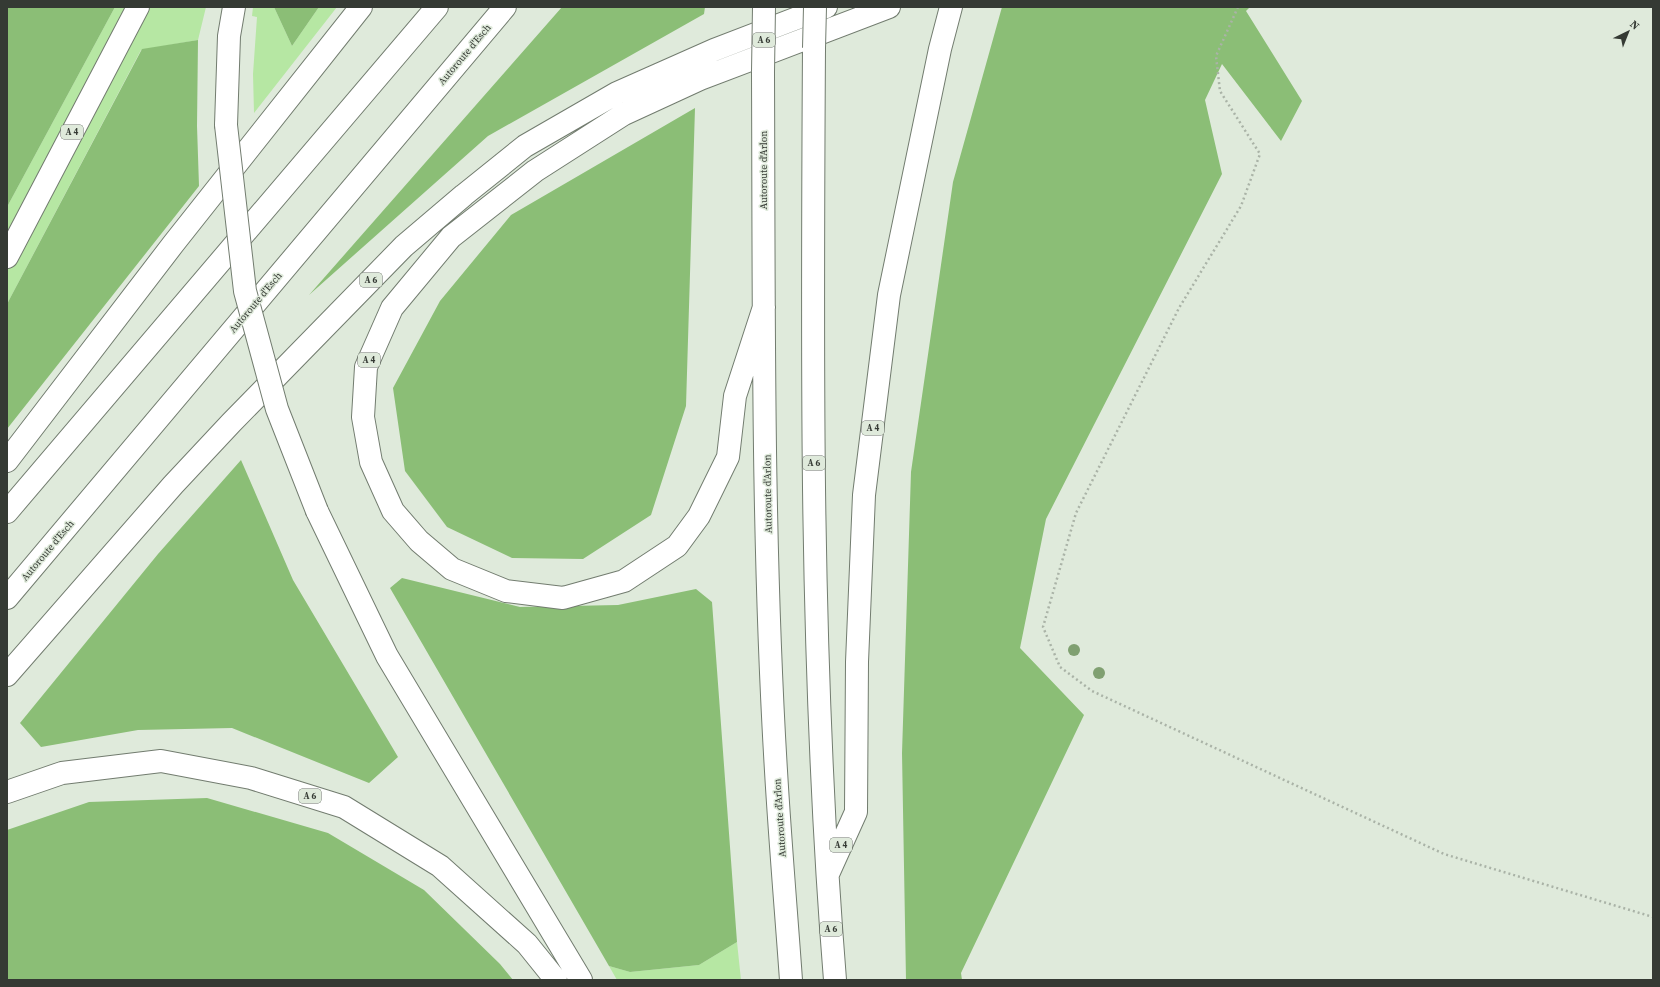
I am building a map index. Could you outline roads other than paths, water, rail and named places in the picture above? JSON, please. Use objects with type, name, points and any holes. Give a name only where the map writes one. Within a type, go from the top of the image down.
[{"type":"highway","name":"A 4","points":[[7,257],[138,7]]},
{"type":"highway","points":[[234,7],[229,36],[226,125],[245,291],[277,409],[317,511],[386,656],[581,980]]},
{"type":"highway","points":[[7,461],[174,243],[361,7]]},
{"type":"highway","points":[[7,512],[437,7]]},
{"type":"highway","name":"Autoroute d'Esch","points":[[7,598],[505,7]]},
{"type":"highway","name":"Autoroute d'Arlon","points":[[764,7],[764,307],[768,564],[775,754],[791,980]]},
{"type":"highway","name":"A 6","points":[[815,7],[814,559],[827,878],[835,980]]},
{"type":"highway","name":"A 6","points":[[7,675],[173,485],[231,423],[404,246],[470,190],[525,146],[617,93],[714,50],[826,7]]},
{"type":"highway","name":"A 4","points":[[764,307],[735,396],[728,457],[699,516],[677,546],[624,582],[563,598],[506,591],[452,569],[419,540],[393,511],[371,462],[363,417],[366,367],[392,308],[451,237],[535,171],[624,114],[700,79],[889,7]]},
{"type":"highway","name":"A 4","points":[[827,878],[856,812],[857,662],[864,495],[889,295],[940,48],[951,7]]},
{"type":"highway","name":"A 6","points":[[7,792],[62,773],[160,761],[251,778],[344,807],[440,866],[527,944],[556,980]]}]
